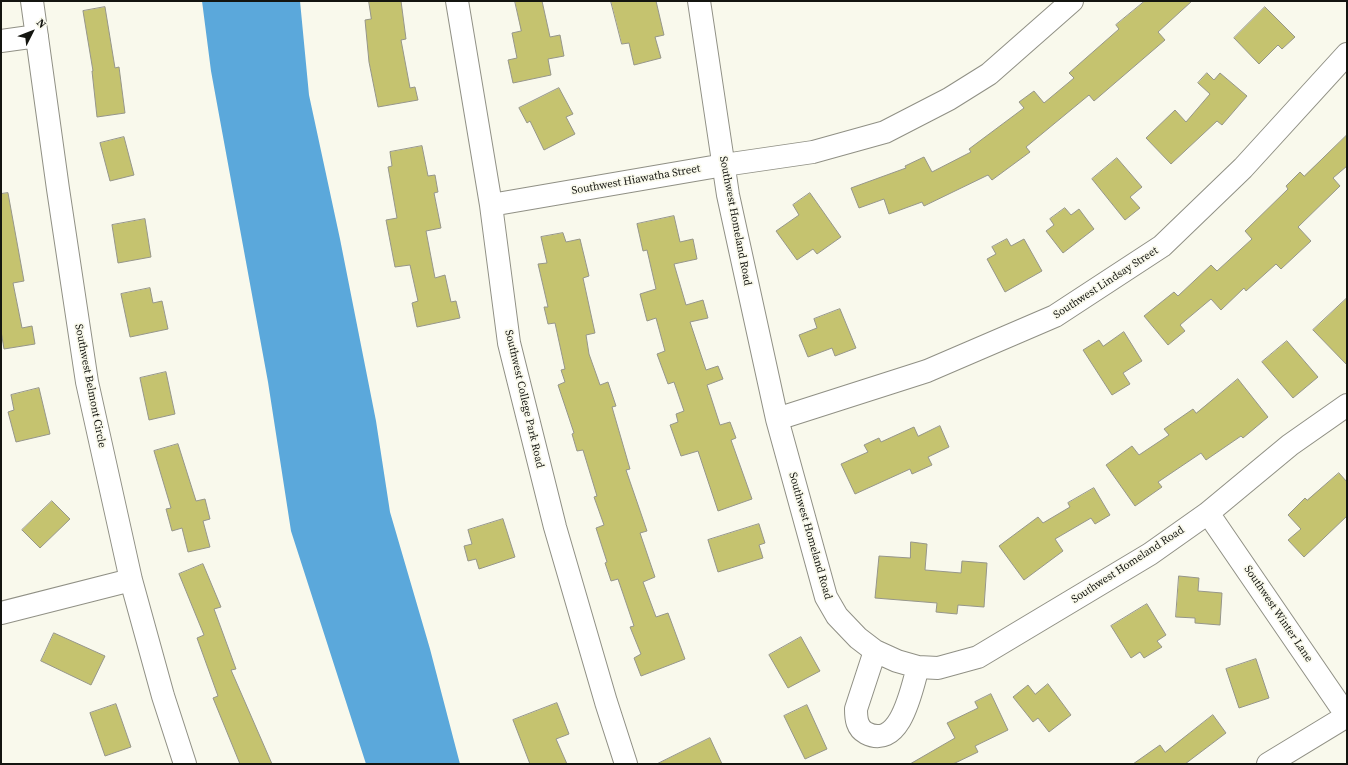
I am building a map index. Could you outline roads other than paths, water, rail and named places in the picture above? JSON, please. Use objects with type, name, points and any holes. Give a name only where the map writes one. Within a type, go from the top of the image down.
[{"type":"street","name":"Southwest Belmont Circle","points":[[32,1],[87,382],[131,580],[163,696],[185,764]]},
{"type":"street","name":"Southwest College Park Road","points":[[457,1],[490,205],[509,344],[555,527],[606,702],[626,764]]},
{"type":"street","name":"Southwest Homeland Road","points":[[699,1],[728,195],[777,419],[826,597],[837,616],[858,638],[875,651],[897,661],[918,667],[938,668],[978,657],[1150,554],[1208,513],[1290,445],[1347,405]]},
{"type":"street","name":"Southwest Hiawatha Street","points":[[490,205],[724,165],[813,152],[884,132],[949,99],[989,74],[1072,1]]},
{"type":"street","points":[[1,41],[37,36]]},
{"type":"street","name":"Southwest Lindsay Street","points":[[777,419],[927,371],[1055,316],[1162,246],[1243,168],[1347,54]]},
{"type":"street","name":"Southwest Winter Lane","points":[[1208,513],[1347,716]]},
{"type":"street","points":[[1,613],[131,580]]},
{"type":"street","points":[[875,651],[856,709],[856,718],[859,727],[866,733],[881,735],[889,732],[902,719],[918,667]]},
{"type":"street","points":[[1268,764],[1347,716]]},
{"type":"water","points":[[202,1],[300,1],[309,95],[340,239],[376,421],[390,512],[430,649],[460,764],[366,764],[291,531],[268,382],[211,71]]}]
